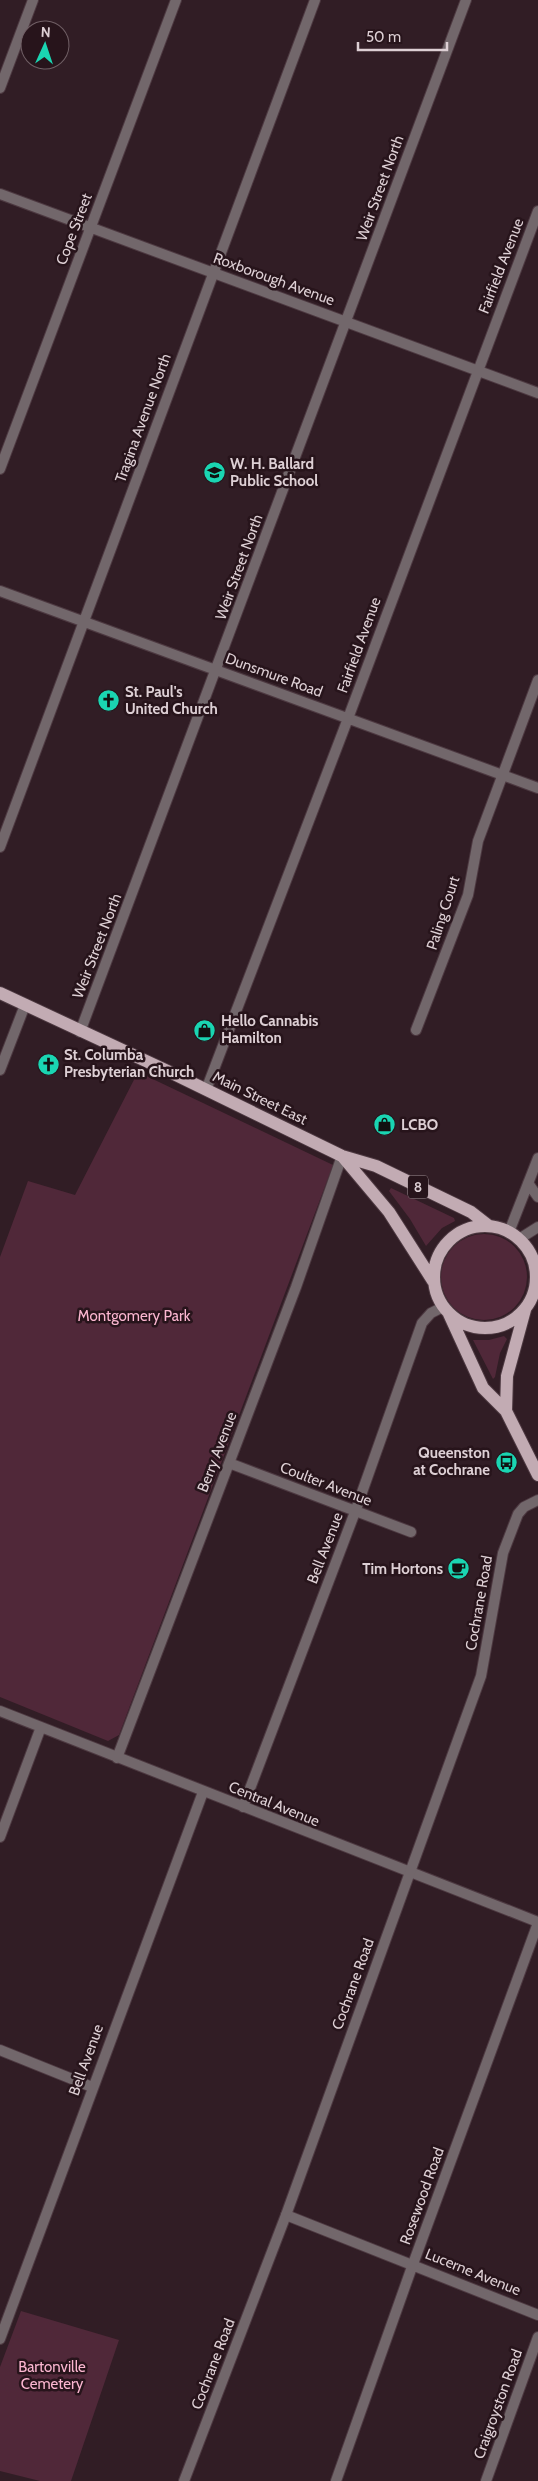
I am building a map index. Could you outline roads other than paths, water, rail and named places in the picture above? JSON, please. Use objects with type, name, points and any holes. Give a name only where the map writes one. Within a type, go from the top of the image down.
[{"type":"main road","name":"Main Street East","points":[[0,993],[342,1156],[376,1166],[471,1212],[489,1226]]},
{"type":"main road","name":"Main Street East","points":[[342,1156],[390,1212],[433,1281]]},
{"type":"main road","points":[[506,1411],[508,1369],[526,1307],[536,1285],[534,1262],[528,1248],[514,1235],[489,1226],[463,1230],[450,1238],[442,1248],[435,1263],[433,1281],[436,1294],[446,1310],[483,1388],[506,1411],[538,1476]]},
{"type":"main road","points":[[446,1310],[467,1325],[482,1328],[507,1323],[526,1307]]},
{"type":"street","points":[[0,88],[33,0]]},
{"type":"street","name":"Cope Street","points":[[0,469],[176,0]]},
{"type":"street","name":"Tragina Avenue North","points":[[0,847],[315,0]]},
{"type":"street","name":"Weir Street North","points":[[80,1032],[466,0]]},
{"type":"street","name":"Roxborough Avenue","points":[[0,194],[412,348],[478,370],[538,394]]},
{"type":"street","name":"Fairfield Avenue","points":[[206,1090],[538,211]]},
{"type":"street","name":"Dunsmure Road","points":[[0,591],[538,788]]},
{"type":"street","name":"Paling Court","points":[[416,1030],[468,895],[478,841],[538,680]]},
{"type":"street","points":[[0,1070],[25,1005]]},
{"type":"street","name":"Berry Avenue","points":[[118,1758],[296,1287],[342,1156]]},
{"type":"street","points":[[514,1235],[528,1183],[538,1158]]},
{"type":"street","points":[[528,1183],[538,1197]]},
{"type":"street","points":[[514,1235],[538,1227]]},
{"type":"street","name":"Bell Avenue","points":[[243,1807],[355,1512],[422,1323],[427,1317],[446,1310]]},
{"type":"street","name":"Coulter Avenue","points":[[229,1463],[412,1532]]},
{"type":"street","name":"Cochrane Road","points":[[184,2481],[286,2215],[481,1676],[503,1553],[518,1514],[524,1507],[538,1500]]},
{"type":"street","name":"Central Avenue","points":[[0,1711],[538,1923]]},
{"type":"street","points":[[0,1837],[41,1727]]},
{"type":"street","name":"Bell Avenue","points":[[0,2339],[203,1792]]},
{"type":"street","name":"Rosewood Road","points":[[336,2481],[538,1923]]},
{"type":"street","points":[[0,2050],[92,2087]]},
{"type":"street","name":"Lucerne Avenue","points":[[286,2215],[538,2315]]},
{"type":"street","name":"Craigroyston Road","points":[[486,2481],[538,2337]]},
{"type":"place","name":"W. H. Ballard Public School","points":[[214,473]]},
{"type":"place","name":"St. Paul's United Church","points":[[109,701]]},
{"type":"place","name":"Hello Cannabis Hamilton","points":[[205,1030]]},
{"type":"place","name":"St. Columba Presbyterian Church","points":[[48,1064]]},
{"type":"place","name":"LCBO","points":[[385,1125]]},
{"type":"place","name":"Queenston at Cochrane","points":[[506,1462]]},
{"type":"place","name":"Tim Hortons","points":[[459,1569]]},
{"type":"park label","name":"Montgomery Park","points":[[134,1316]]},
{"type":"park label","name":"Bartonville Cemetery","points":[[52,2376]]}]
